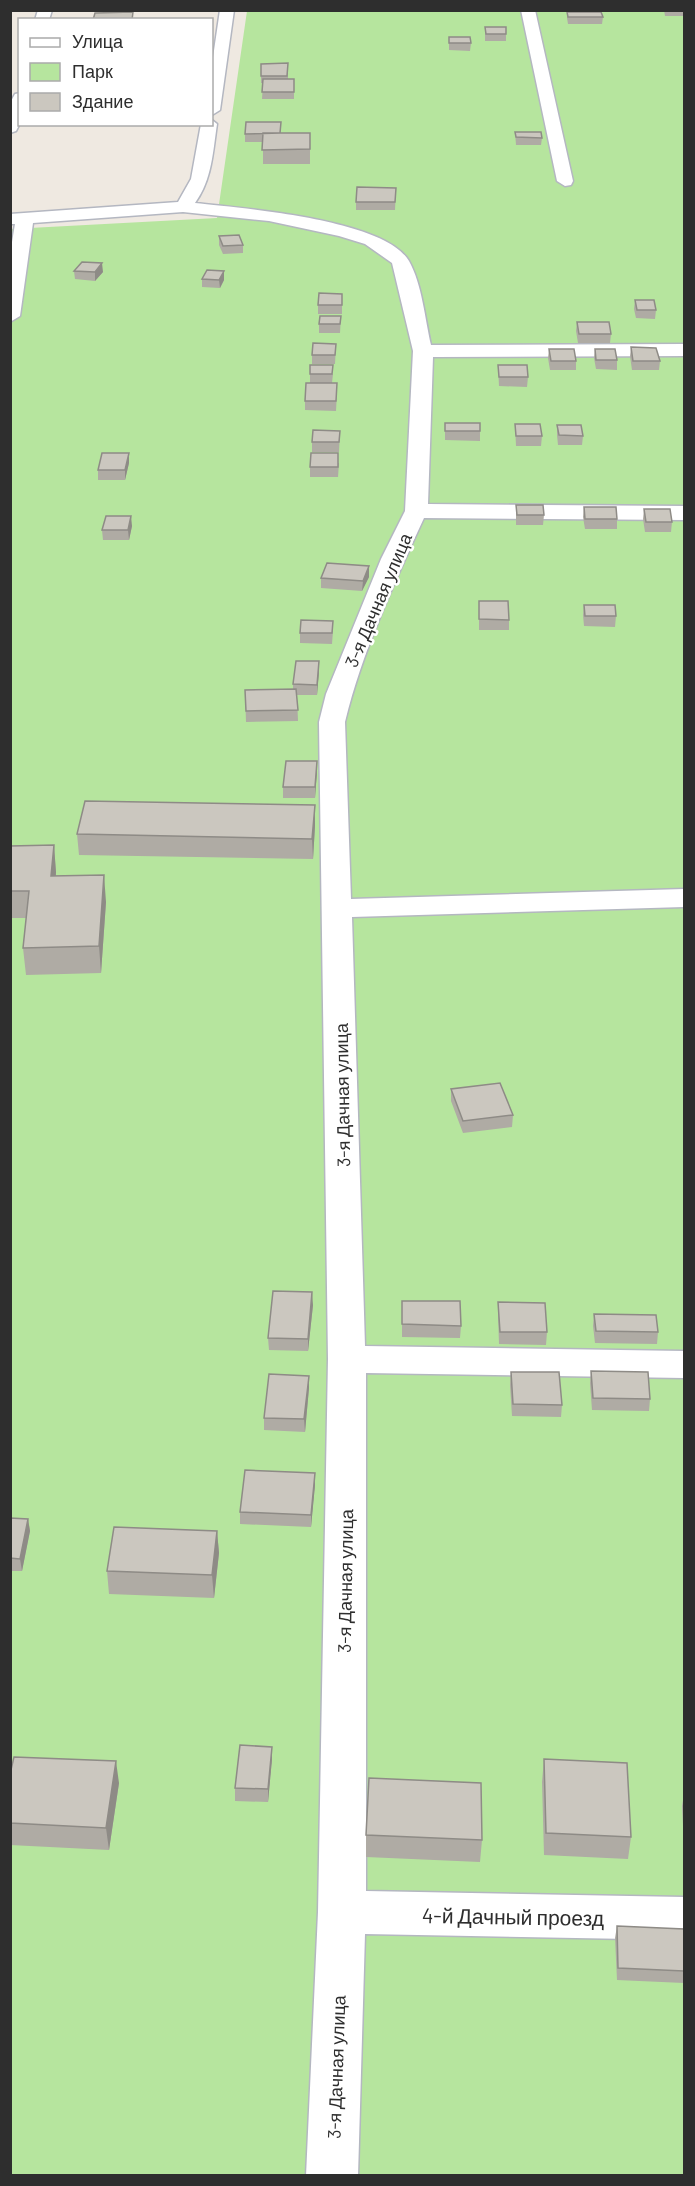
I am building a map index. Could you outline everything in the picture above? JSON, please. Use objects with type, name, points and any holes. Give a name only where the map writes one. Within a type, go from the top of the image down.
[{"type":"street","points":[[213,103],[227,10]]},
{"type":"street","points":[[528,10],[565,181]]},
{"type":"street","points":[[10,128],[18,103]]},
{"type":"street","points":[[183,207],[200,179],[209,126]]},
{"type":"street","name":"3-я Дачная улица","points":[[18,218],[183,207],[303,222],[371,240],[400,261],[423,351],[416,511],[393,559],[339,694],[332,722],[347,1359],[342,1912],[332,2175]]},
{"type":"street","points":[[10,316],[18,218]]},
{"type":"street","points":[[423,351],[684,350]]},
{"type":"street","points":[[416,511],[684,513]]},
{"type":"street","points":[[338,908],[684,898]]},
{"type":"street","points":[[347,1359],[684,1364]]},
{"type":"street","name":"4-й Дачный проезд","points":[[342,1912],[684,1919]]},
{"type":"green space","points":[[247,11],[684,11],[684,2175],[11,2176],[11,229],[217,218]]},
{"type":"building","points":[[133,12],[132,18],[94,18],[95,13]]},
{"type":"building","points":[[567,12],[601,12],[603,17],[568,17]]},
{"type":"building","points":[[485,27],[506,27],[506,34],[486,34]]},
{"type":"building","points":[[449,37],[470,37],[471,43],[449,43]]},
{"type":"building","points":[[288,63],[287,76],[261,76],[261,64]]},
{"type":"building","points":[[263,79],[294,79],[294,92],[262,92]]},
{"type":"building","points":[[246,122],[281,122],[280,133],[245,134]]},
{"type":"building","points":[[515,132],[541,132],[542,138],[516,137]]},
{"type":"building","points":[[263,133],[310,133],[310,149],[262,150]]},
{"type":"building","points":[[357,187],[396,188],[395,202],[356,202]]},
{"type":"building","points":[[239,235],[243,245],[223,246],[219,236]]},
{"type":"building","points":[[82,262],[102,263],[95,272],[74,271]]},
{"type":"building","points":[[207,270],[224,271],[219,280],[202,279]]},
{"type":"building","points":[[319,293],[342,294],[342,305],[318,305]]},
{"type":"building","points":[[635,300],[654,300],[656,310],[637,310]]},
{"type":"building","points":[[320,316],[341,316],[340,324],[319,324]]},
{"type":"building","points":[[577,322],[609,322],[611,334],[579,334]]},
{"type":"building","points":[[313,343],[336,344],[335,355],[312,355]]},
{"type":"building","points":[[631,347],[656,348],[660,361],[633,361]]},
{"type":"building","points":[[549,349],[574,349],[576,361],[551,361]]},
{"type":"building","points":[[595,349],[615,349],[617,360],[596,360]]},
{"type":"building","points":[[310,365],[333,365],[332,374],[310,374]]},
{"type":"building","points":[[498,365],[527,365],[528,377],[499,377]]},
{"type":"building","points":[[306,383],[337,383],[336,401],[305,401]]},
{"type":"building","points":[[445,423],[480,423],[480,431],[445,431]]},
{"type":"building","points":[[515,424],[540,424],[542,436],[516,436]]},
{"type":"building","points":[[557,425],[581,425],[583,436],[559,435]]},
{"type":"building","points":[[313,430],[340,431],[339,442],[312,442]]},
{"type":"building","points":[[102,453],[129,453],[125,470],[98,470]]},
{"type":"building","points":[[311,453],[338,453],[338,467],[310,467]]},
{"type":"building","points":[[516,505],[543,505],[544,515],[517,515]]},
{"type":"building","points":[[584,507],[616,507],[617,519],[585,519]]},
{"type":"building","points":[[644,509],[670,509],[672,522],[646,522]]},
{"type":"building","points":[[106,516],[131,516],[128,530],[102,530]]},
{"type":"building","points":[[327,563],[369,566],[363,581],[321,578]]},
{"type":"building","points":[[479,601],[508,601],[509,620],[479,619]]},
{"type":"building","points":[[584,605],[615,605],[616,616],[585,616]]},
{"type":"building","points":[[301,620],[333,621],[332,633],[300,633]]},
{"type":"building","points":[[296,661],[319,661],[317,685],[293,684]]},
{"type":"building","points":[[296,689],[298,710],[246,711],[245,690]]},
{"type":"building","points":[[286,761],[317,761],[315,787],[283,787]]},
{"type":"building","points":[[85,801],[315,805],[312,839],[77,834]]},
{"type":"building","points":[[54,845],[51,876],[104,875],[99,946],[23,948],[29,891],[10,891],[10,846]]},
{"type":"building","points":[[500,1083],[513,1115],[463,1121],[451,1089]]},
{"type":"building","points":[[273,1291],[312,1292],[308,1339],[268,1338]]},
{"type":"building","points":[[402,1301],[460,1301],[461,1326],[402,1324]]},
{"type":"building","points":[[498,1302],[545,1303],[547,1332],[500,1332]]},
{"type":"building","points":[[594,1314],[656,1315],[658,1332],[596,1331]]},
{"type":"building","points":[[591,1371],[648,1372],[650,1399],[593,1398]]},
{"type":"building","points":[[511,1372],[559,1372],[562,1405],[513,1404]]},
{"type":"building","points":[[269,1374],[309,1376],[304,1419],[264,1418]]},
{"type":"building","points":[[245,1470],[315,1473],[311,1515],[240,1512]]},
{"type":"building","points":[[10,1518],[28,1519],[20,1559],[10,1558]]},
{"type":"building","points":[[114,1527],[217,1531],[212,1575],[107,1571]]},
{"type":"building","points":[[240,1745],[272,1747],[268,1789],[235,1788]]},
{"type":"building","points":[[14,1757],[116,1761],[106,1828],[10,1823],[10,1774]]},
{"type":"building","points":[[544,1759],[627,1763],[631,1837],[546,1833]]},
{"type":"building","points":[[369,1778],[481,1783],[482,1840],[366,1835]]},
{"type":"building","points":[[617,1926],[684,1929],[684,1971],[618,1968]]}]
